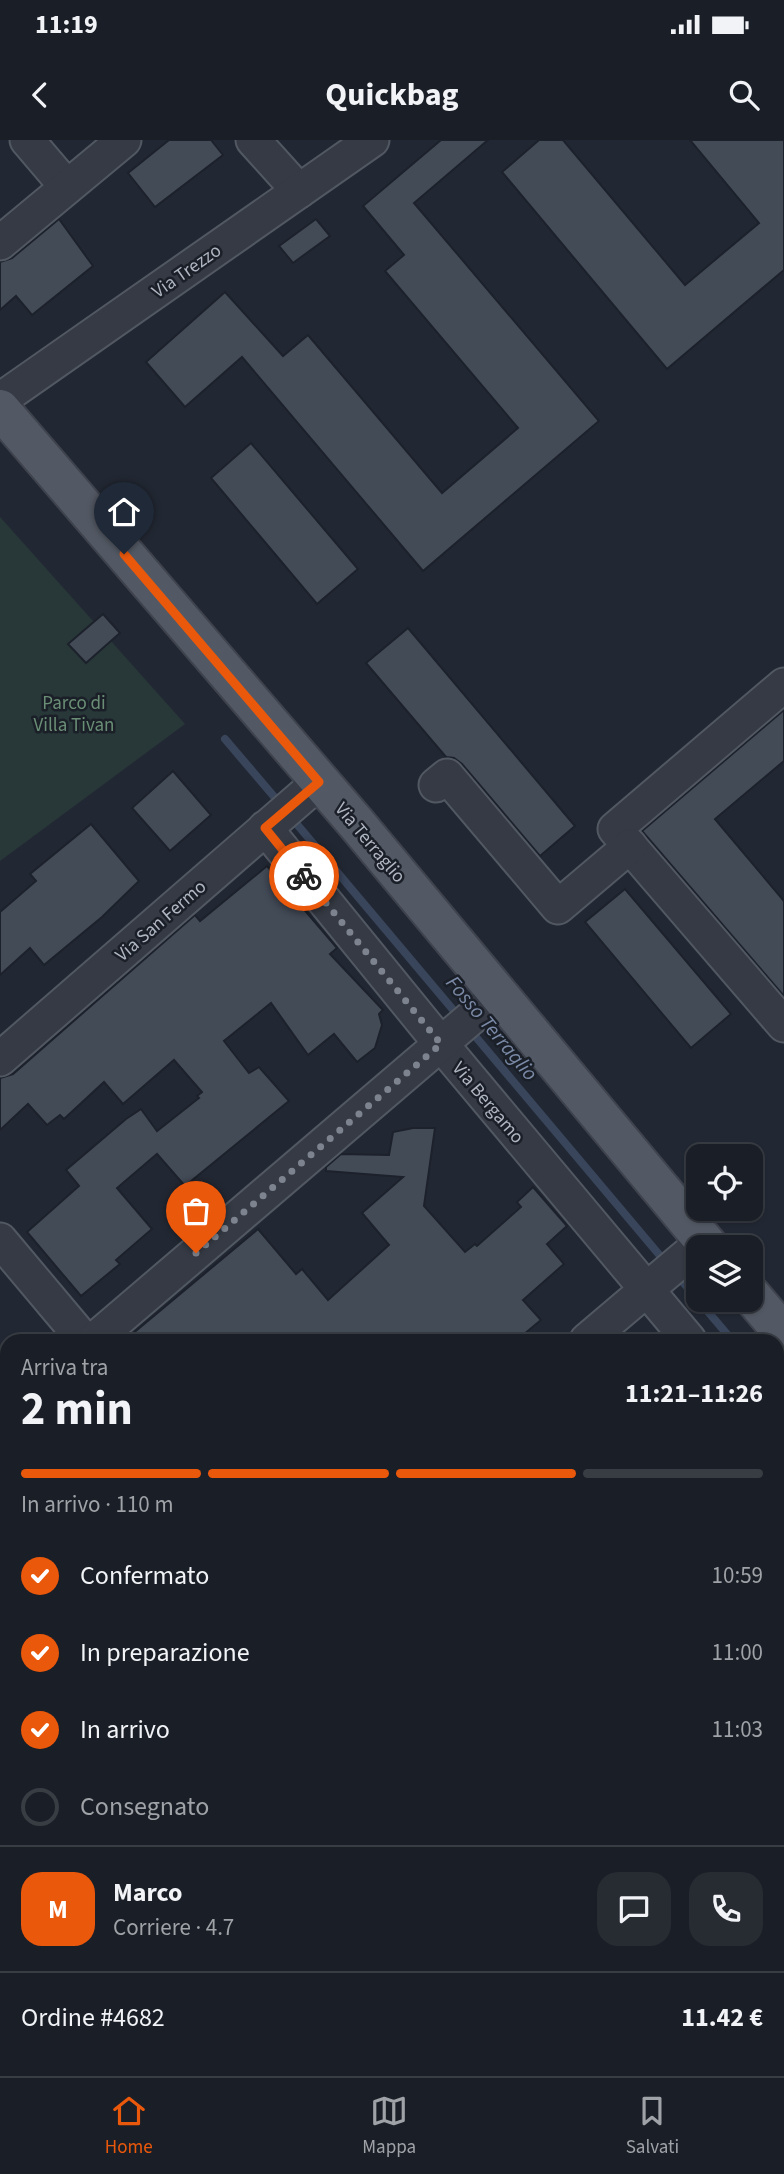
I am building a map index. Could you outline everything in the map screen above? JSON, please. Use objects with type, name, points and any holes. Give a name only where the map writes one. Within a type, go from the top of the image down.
[{"type":"main road","name":"Via Terraglio","points":[[0,409],[291,806],[468,1020],[686,1235]]},
{"type":"main road","points":[[763,1309],[784,1334]]},
{"type":"street","points":[[27,140],[67,187]]},
{"type":"street","points":[[0,243],[124,140]]},
{"type":"street","points":[[253,140],[299,191]]},
{"type":"street","name":"Via Trezzo","points":[[0,400],[372,140]]},
{"type":"street","points":[[784,685],[614,828],[784,1025]]},
{"type":"street","points":[[436,785],[447,776],[558,907],[630,846]]},
{"type":"street","name":"Via Bergamo","points":[[291,806],[468,1020],[685,1334]]},
{"type":"street","name":"Via San Fermo","points":[[0,1059],[291,806]]},
{"type":"street","points":[[101,1334],[468,1020]]},
{"type":"street","points":[[0,1240],[79,1334]]},
{"type":"street","points":[[594,1334],[686,1260]]},
{"type":"green space","name":"Parco di Villa Tivan","points":[[0,517],[185,724],[0,861]]},
{"type":"building","points":[[169,140],[211,140],[223,155],[155,207],[128,173]]},
{"type":"building","points":[[441,140],[488,140],[414,203],[599,421],[423,571],[242,357],[185,407],[146,362],[225,292],[283,356],[308,335],[442,493],[518,428],[385,271],[404,255],[363,206]]},
{"type":"building","points":[[539,140],[563,140],[685,285],[759,223],[690,140],[784,140],[784,270],[667,369],[502,172]]},
{"type":"building","points":[[59,219],[93,266],[32,315],[16,296],[0,310],[0,262],[12,258]]},
{"type":"building","points":[[316,219],[330,236],[293,263],[279,246]]},
{"type":"building","points":[[251,443],[358,569],[317,604],[211,478]]},
{"type":"building","points":[[103,614],[120,633],[86,663],[68,644]]},
{"type":"building","points":[[408,628],[575,826],[540,856],[462,764],[454,758],[446,757],[366,663]]},
{"type":"building","points":[[784,710],[784,761],[715,819],[784,901],[784,996],[642,831]]},
{"type":"building","points":[[173,771],[211,815],[170,851],[132,808]]},
{"type":"building","points":[[91,824],[139,881],[102,917],[44,965],[30,948],[0,975],[0,912],[36,881],[30,874]]},
{"type":"building","points":[[267,866],[337,948],[330,954],[383,1010],[379,1014],[382,1025],[375,1048],[357,1062],[334,1034],[308,1055],[271,1003],[224,1041],[249,1073],[259,1067],[289,1101],[185,1186],[157,1154],[117,1188],[152,1229],[116,1260],[120,1264],[81,1296],[27,1232],[79,1186],[66,1170],[126,1119],[141,1109],[157,1131],[199,1098],[197,1096],[202,1092],[174,1060],[123,1104],[104,1082],[64,1119],[60,1115],[47,1125],[28,1104],[0,1130],[0,1078],[13,1074],[195,915],[200,921]]},
{"type":"building","points":[[625,889],[731,1014],[691,1048],[585,922]]},
{"type":"building","points":[[435,1128],[424,1206],[465,1252],[475,1244],[477,1246],[521,1207],[517,1202],[533,1187],[567,1226],[547,1244],[564,1264],[523,1300],[541,1320],[524,1334],[132,1334],[258,1229],[296,1274],[302,1269],[328,1300],[389,1245],[362,1213],[403,1177],[326,1171],[326,1167],[341,1154],[389,1155],[393,1132]]},
{"type":"waterway","name":"Fosso Terraglio","points":[[225,739],[282,806]]},
{"type":"waterway","name":"Fosso Terraglio","points":[[290,816],[460,1018]]},
{"type":"waterway","name":"Fosso Terraglio","points":[[470,1030],[667,1264]]},
{"type":"waterway","name":"Fosso Terraglio","points":[[676,1274],[727,1334]]},
{"type":"way so far","points":[[196,1253],[441,1044],[304,876]]},
{"type":"route","points":[[124,554],[319,782],[265,828],[304,876]]}]
